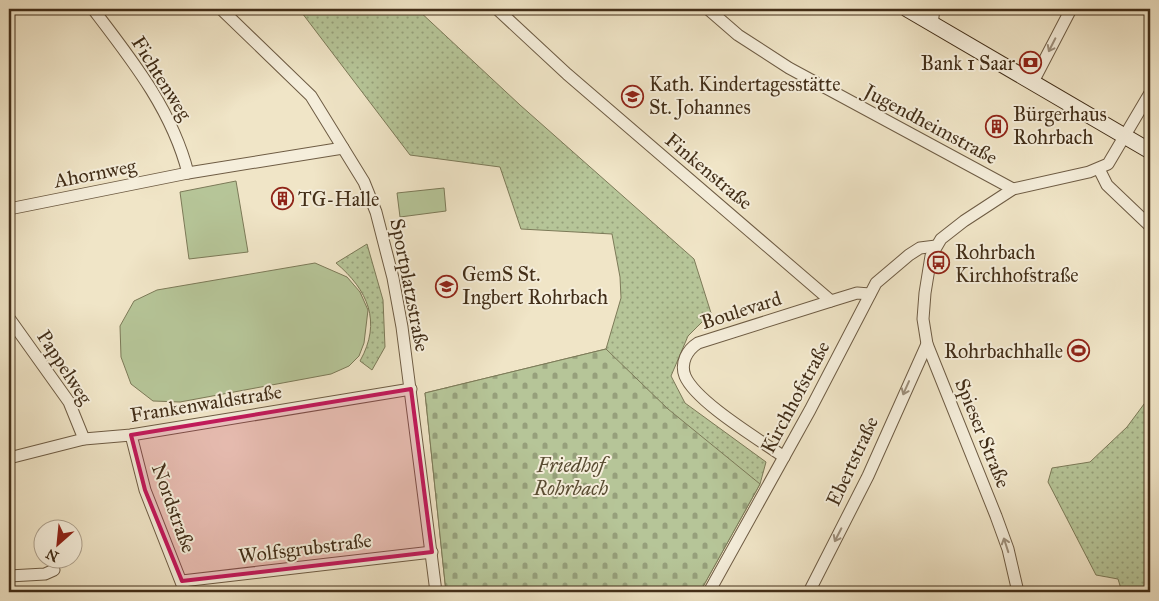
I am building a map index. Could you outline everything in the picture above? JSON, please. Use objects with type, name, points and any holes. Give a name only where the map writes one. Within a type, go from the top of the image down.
[{"type":"main road","points":[[907,9],[933,16],[1033,82],[1150,151]]},
{"type":"street","name":"Fichtenweg","points":[[93,9],[133,62],[164,112],[178,138],[188,173]]},
{"type":"street","name":"Sportplatzstraße","points":[[221,9],[311,96],[364,182],[376,212],[393,278],[411,389],[436,592]]},
{"type":"street","name":"Finkenstraße","points":[[497,9],[566,74],[831,300]]},
{"type":"street","name":"Jugendheimstraße","points":[[708,9],[738,34],[789,68],[1013,189]]},
{"type":"street","points":[[1033,82],[1071,9]]},
{"type":"street","points":[[936,246],[964,221],[1013,189],[1099,169],[1108,164],[1126,137],[1150,93]]},
{"type":"street","points":[[188,173],[343,148]]},
{"type":"street","points":[[1099,169],[1107,185],[1150,226]]},
{"type":"street","name":"Ahornweg","points":[[9,209],[188,173]]},
{"type":"street","name":"Kirchhofstraße","points":[[709,592],[784,457],[870,294],[884,274],[909,254],[920,248],[936,246]]},
{"type":"street","name":"Spieser Straße","points":[[936,246],[931,256],[925,293],[923,319],[927,344],[996,516],[1008,549],[1018,592]]},
{"type":"street","name":"Boulevard","points":[[784,457],[703,399],[685,376],[683,365],[686,355],[690,348],[698,343],[831,300],[857,293],[870,294]]},
{"type":"street","name":"Pappelweg","points":[[9,318],[60,387],[69,402],[84,439]]},
{"type":"street","name":"Ebertstraße","points":[[809,592],[868,476],[927,344]]},
{"type":"street","name":"Frankenwaldstraße","points":[[9,458],[84,439],[131,435],[411,389]]},
{"type":"street","name":"Nordstraße","points":[[131,435],[145,490],[184,587]]},
{"type":"street","name":"Wolfsgrubstraße","points":[[184,587],[432,552]]},
{"type":"street","points":[[9,576],[45,574],[54,570]]},
{"type":"highlighted area","points":[[411,389],[432,552],[182,581],[145,490],[131,435]]},
{"type":"green space","points":[[299,9],[417,9],[520,105],[694,259],[711,313],[688,336],[671,376],[685,403],[766,462],[760,484],[700,592],[446,592],[425,393],[606,349],[621,298],[620,277],[612,234],[521,229],[500,167],[410,155]]},
{"type":"green space","points":[[236,181],[248,252],[189,259],[180,192]]},
{"type":"green space","points":[[444,188],[446,211],[400,217],[397,193]]},
{"type":"green space","points":[[367,244],[383,300],[385,347],[372,370],[360,361],[367,347],[370,333],[371,320],[368,308],[356,284],[336,263]]},
{"type":"green space","points":[[315,263],[347,277],[360,292],[368,310],[364,343],[359,356],[349,366],[331,374],[180,402],[153,401],[131,384],[121,357],[120,326],[134,301],[157,290]]},
{"type":"green space","name":"Friedhof Rohrbach","points":[[606,349],[668,409],[760,484],[700,592],[446,592],[425,393]]},
{"type":"green space","points":[[1150,396],[1150,592],[1122,592],[1118,579],[1096,575],[1048,482],[1052,468],[1090,462],[1127,427]]},
{"type":"place","name":"Bank 1 Saar","points":[[1031,63]]},
{"type":"place","name":"Kath. Kindertagesstätte St. Johannes","points":[[633,96]]},
{"type":"place","name":"Bürgerhaus Rohrbach","points":[[997,126]]},
{"type":"place","name":"TG-Halle","points":[[282,199]]},
{"type":"place","name":"Rohrbach Kirchhofstraße","points":[[939,263]]},
{"type":"place","name":"GemS St. Ingbert Rohrbach","points":[[446,286]]},
{"type":"place","name":"Rohrbachhalle","points":[[1079,351]]}]
